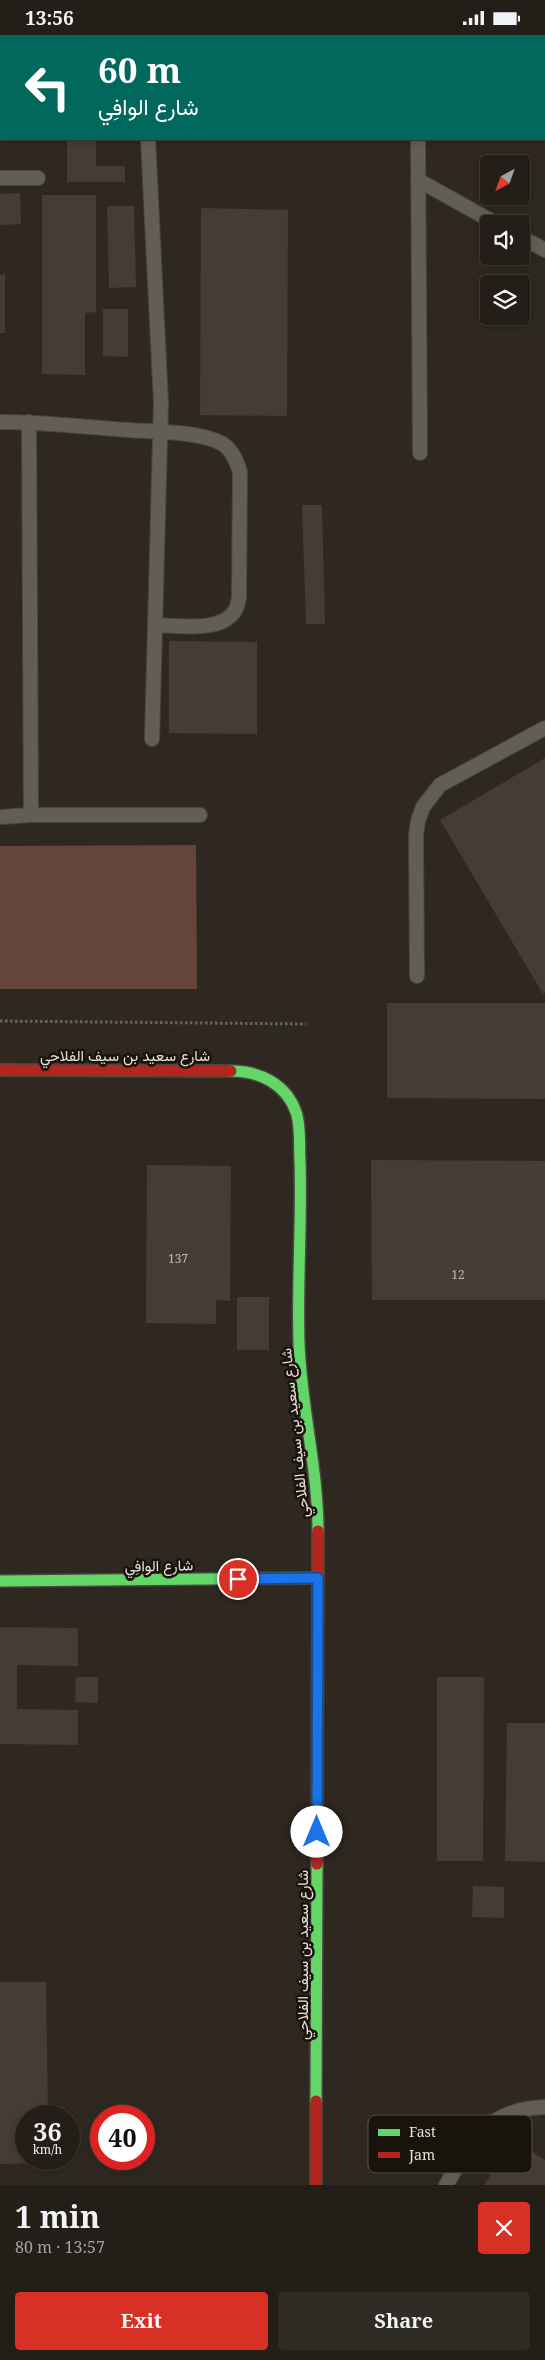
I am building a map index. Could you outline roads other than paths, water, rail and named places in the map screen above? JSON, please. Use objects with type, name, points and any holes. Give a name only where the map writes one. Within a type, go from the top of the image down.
[{"type":"street","name":"شارع سعيد بن سيف الفلاحي","points":[[0,1070],[244,1071],[262,1075],[278,1083],[290,1097],[297,1114],[299,1343],[304,1399],[318,1492],[316,2185]]},
{"type":"street","name":"شارع الوافِي","points":[[0,1581],[318,1578]]},
{"type":"lane","points":[[148,140],[159,350],[160,432],[152,739]]},
{"type":"lane","points":[[418,140],[420,453]]},
{"type":"lane","points":[[0,178],[38,178]]},
{"type":"lane","points":[[418,180],[481,215]]},
{"type":"lane","points":[[530,242],[545,250]]},
{"type":"lane","points":[[0,422],[29,422],[160,432],[209,439],[224,445],[235,457],[240,473],[239,598],[235,612],[224,622],[209,625],[156,625]]},
{"type":"lane","points":[[29,422],[31,815]]},
{"type":"lane","points":[[417,976],[416,835],[423,807],[440,785],[545,728]]},
{"type":"lane","points":[[0,817],[31,815],[200,815]]},
{"type":"lane","points":[[506,2115],[519,2109],[545,2107]]},
{"type":"lane","points":[[446,2185],[453,2173]]}]
